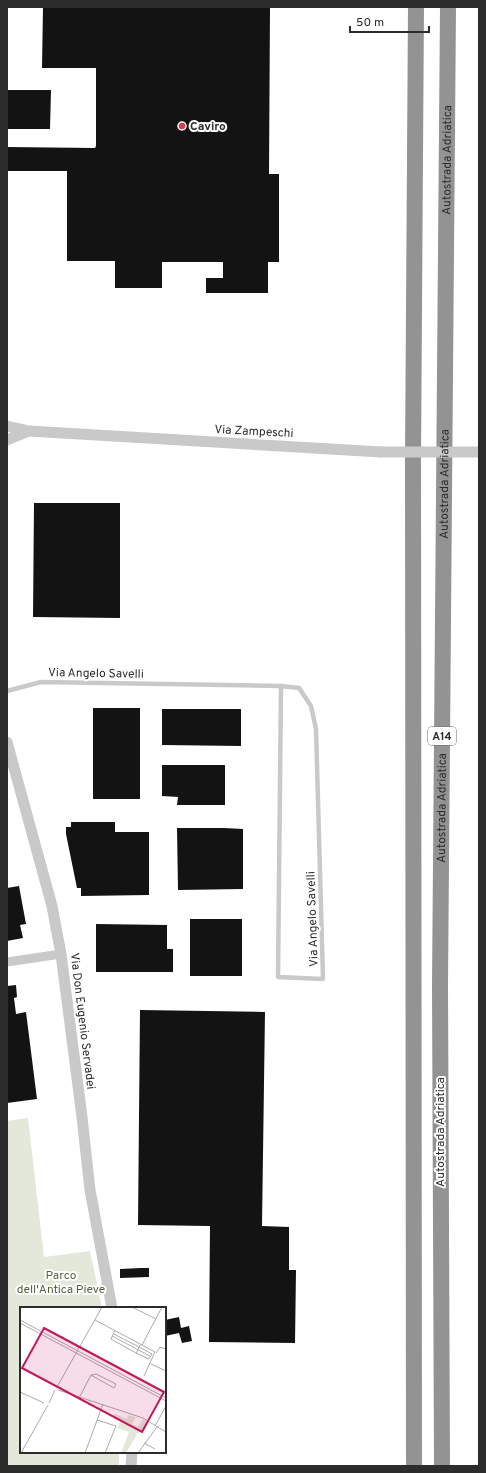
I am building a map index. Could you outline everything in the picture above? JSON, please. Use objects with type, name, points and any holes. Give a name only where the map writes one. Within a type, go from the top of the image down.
[{"type":"highway","name":"A14","points":[[414,1466],[413,461],[416,7]]},
{"type":"highway","name":"Autostrada Adriatica","points":[[442,1466],[440,985],[448,7]]},
{"type":"street","name":"Via Zampeschi","points":[[7,426],[29,431],[381,452],[479,452]]},
{"type":"street","name":"Via Zampeschi","points":[[7,440],[29,431]]},
{"type":"street","name":"Via Don Eugenio Servadei","points":[[7,742],[52,906],[62,954],[90,1190],[112,1307]]},
{"type":"street","points":[[7,962],[62,954]]},
{"type":"street","points":[[131,1466],[132,1453]]},
{"type":"lane","name":"Via Angelo Savelli","points":[[7,691],[41,682],[281,686],[299,688],[311,706],[316,729],[324,978],[278,977],[281,686]]},
{"type":"green space","name":"Parco dell'Antica Pieve","points":[[28,1118],[44,1257],[90,1251],[102,1307],[20,1307],[20,1453],[119,1453],[119,1466],[7,1466],[7,1121]]},
{"type":"building","name":"Caviro","points":[[43,7],[270,7],[269,174],[279,174],[279,262],[268,262],[268,293],[206,293],[206,278],[223,278],[223,262],[162,262],[162,288],[115,288],[115,261],[67,261],[67,171],[7,171],[7,147],[95,148],[96,146],[96,68],[42,68]]},
{"type":"building","points":[[7,90],[51,90],[50,129],[7,129]]},
{"type":"building","points":[[34,503],[120,503],[120,618],[33,617]]},
{"type":"building","points":[[93,708],[140,708],[140,799],[93,799]]},
{"type":"building","points":[[162,709],[241,709],[241,746],[162,745]]},
{"type":"building","points":[[162,765],[225,765],[225,805],[177,805],[178,797],[162,796]]},
{"type":"building","points":[[71,822],[115,822],[115,832],[149,832],[149,895],[81,896],[81,888],[77,888],[66,834],[66,827],[71,827]]},
{"type":"building","points":[[177,828],[243,829],[243,889],[178,890]]},
{"type":"building","points":[[19,886],[26,924],[20,925],[23,938],[7,941],[7,888]]},
{"type":"building","points":[[190,919],[242,919],[242,976],[190,976]]},
{"type":"building","points":[[96,924],[167,925],[167,949],[173,949],[173,972],[96,972]]},
{"type":"building","points":[[16,985],[17,997],[14,998],[16,1014],[26,1012],[37,1099],[7,1103],[7,986]]},
{"type":"building","points":[[140,1010],[265,1012],[262,1226],[289,1227],[289,1270],[296,1270],[295,1343],[209,1342],[210,1226],[138,1225]]},
{"type":"building","points":[[149,1268],[149,1277],[120,1278],[120,1269]]},
{"type":"building","points":[[179,1317],[181,1328],[189,1326],[192,1341],[182,1343],[179,1333],[166,1336],[166,1320]]},
{"type":"place","name":"Caviro","points":[[182,126]]}]
